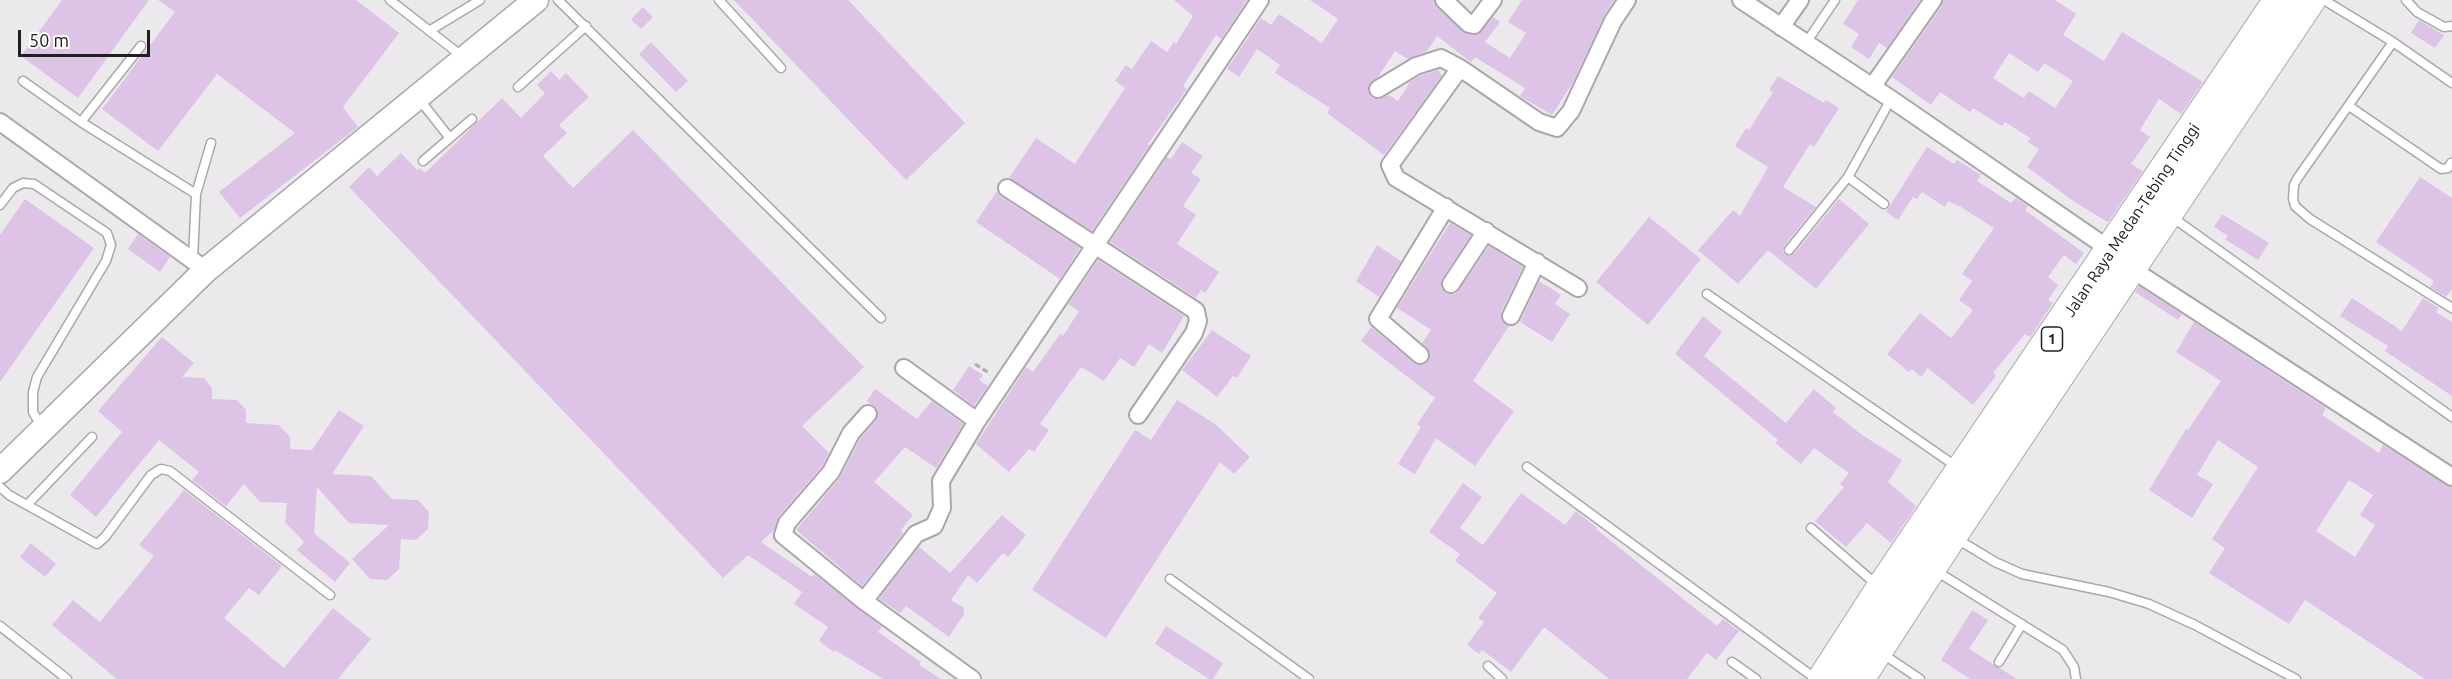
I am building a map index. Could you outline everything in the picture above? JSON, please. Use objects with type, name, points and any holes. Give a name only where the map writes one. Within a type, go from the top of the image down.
[{"type":"highway","name":"Jalan Raya Medan-Tebing Tinggi","points":[[1858,679],[1951,535],[2280,0]]},
{"type":"highway","name":"Jalan Raya Medan-Tebing Tinggi","points":[[1824,679],[1963,470],[2121,259],[2167,214],[2309,0]]},
{"type":"street","points":[[0,471],[199,264],[417,97],[536,0]]},
{"type":"street","points":[[864,601],[916,534],[934,526],[942,508],[941,480],[977,421],[1260,0]]},
{"type":"street","points":[[1444,0],[1469,24],[1474,25],[1493,0]]},
{"type":"street","points":[[1378,90],[1416,66],[1441,58],[1460,68],[1539,122],[1557,128],[1571,111],[1613,21],[1627,0]]},
{"type":"street","points":[[1741,0],[1891,99],[2121,259],[2452,477]]},
{"type":"street","points":[[1781,27],[1800,0]]},
{"type":"street","points":[[1872,87],[1933,0]]},
{"type":"street","points":[[1460,68],[1390,165],[1396,178],[1578,288]]},
{"type":"street","points":[[0,122],[199,264]]},
{"type":"street","points":[[1007,188],[1191,307],[1198,316],[1194,333],[1138,415]]},
{"type":"street","points":[[1420,355],[1378,320],[1446,207]]},
{"type":"street","points":[[1451,284],[1486,231]]},
{"type":"street","points":[[1510,316],[1536,262]]},
{"type":"street","points":[[904,368],[977,421]]},
{"type":"street","points":[[868,414],[851,434],[831,472],[787,523],[783,535],[864,601],[972,679]]},
{"type":"lane","points":[[390,0],[464,58]]},
{"type":"lane","points":[[461,0],[470,7]]},
{"type":"lane","points":[[429,31],[480,0]]},
{"type":"lane","points":[[558,0],[881,318]]},
{"type":"lane","points":[[719,0],[781,68]]},
{"type":"lane","points":[[1806,43],[1835,0]]},
{"type":"lane","points":[[2324,0],[2452,83]]},
{"type":"lane","points":[[2406,0],[2417,12],[2444,27],[2452,26]]},
{"type":"lane","points":[[518,87],[586,26]]},
{"type":"lane","points":[[2392,42],[2297,179],[2292,192],[2295,206],[2310,219],[2452,308]]},
{"type":"lane","points":[[81,122],[141,46]]},
{"type":"lane","points":[[23,81],[81,122],[196,194]]},
{"type":"lane","points":[[417,97],[449,138]]},
{"type":"lane","points":[[1789,250],[1848,177],[1891,99]]},
{"type":"lane","points":[[2349,105],[2441,169],[2448,168],[2451,163]]},
{"type":"lane","points":[[423,161],[472,119]]},
{"type":"lane","points":[[199,264],[196,194],[211,143]]},
{"type":"lane","points":[[1848,177],[1884,204]]},
{"type":"lane","points":[[0,205],[13,188],[23,183],[34,184],[107,233],[111,245],[106,261],[37,377],[33,392],[33,412],[42,428]]},
{"type":"lane","points":[[2167,214],[2452,417]]},
{"type":"lane","points":[[1707,294],[1963,470]]},
{"type":"lane","points":[[27,505],[92,437]]},
{"type":"lane","points":[[1527,467],[1816,679]]},
{"type":"lane","points":[[0,487],[27,505],[97,544],[105,537],[151,476],[161,469],[170,471],[330,596]]},
{"type":"lane","points":[[1811,528],[1882,589]]},
{"type":"lane","points":[[1951,535],[1995,562],[2022,574],[2109,592],[2157,607],[2296,679]]},
{"type":"lane","points":[[1931,567],[2063,650],[2074,667],[2076,679]]},
{"type":"lane","points":[[1170,579],[1309,679]]},
{"type":"lane","points":[[1999,662],[2022,624]]},
{"type":"lane","points":[[0,626],[67,679]]},
{"type":"lane","points":[[1878,650],[1920,679]]},
{"type":"lane","points":[[1732,662],[1756,679]]},
{"type":"lane","points":[[1488,666],[1502,679]]},
{"type":"building","points":[[62,0],[149,0],[78,98],[21,56]]},
{"type":"building","points":[[158,0],[356,0],[399,33],[343,107],[358,127],[240,218],[219,192],[295,133],[217,74],[158,151],[102,109],[175,12]]},
{"type":"building","points":[[734,0],[848,0],[965,123],[906,180]]},
{"type":"building","points":[[1174,0],[1247,0],[1221,39],[1216,35],[1183,86],[1187,89],[1148,144],[1150,145],[1092,231],[1009,178],[1036,138],[1075,164],[1125,88],[1115,81],[1126,65],[1132,69],[1151,41],[1167,52],[1174,42],[1176,44],[1193,16]]},
{"type":"building","points":[[1310,0],[1434,0],[1437,8],[1467,34],[1478,35],[1493,17],[1500,22],[1485,42],[1510,58],[1526,33],[1508,22],[1522,0],[1614,0],[1573,82],[1552,115],[1520,96],[1525,88],[1475,57],[1471,62],[1437,36],[1427,51],[1408,59],[1395,51],[1378,77],[1369,84],[1369,94],[1373,98],[1379,99],[1389,95],[1398,101],[1410,82],[1420,76],[1438,70],[1442,76],[1384,155],[1327,113],[1330,108],[1275,73],[1280,65],[1257,49],[1239,77],[1227,69],[1261,18],[1271,25],[1279,14],[1322,43],[1338,19]]},
{"type":"building","points":[[1858,0],[1920,0],[1887,48],[1879,43],[1869,59],[1851,47],[1859,34],[1843,24]]},
{"type":"building","points":[[1943,0],[2055,0],[2076,14],[2063,35],[2104,61],[2122,32],[2203,82],[2181,114],[2159,99],[2140,130],[2150,137],[2131,164],[2143,171],[2108,222],[2076,203],[2027,167],[2039,149],[2028,142],[2030,138],[2005,122],[2002,126],[1973,108],[1970,112],[1940,92],[1931,105],[1892,77],[1942,6]],"holes":[[[2009,53],[2038,72],[2044,63],[2073,81],[2055,108],[2029,91],[2024,98],[1993,78]]]},
{"type":"building","points":[[643,7],[653,17],[641,29],[631,19]]},
{"type":"building","points":[[2419,20],[2444,35],[2435,48],[2411,33]]},
{"type":"building","points":[[651,42],[688,81],[676,92],[639,54]]},
{"type":"building","points":[[551,71],[559,80],[566,73],[589,97],[559,125],[567,133],[543,156],[573,188],[633,130],[864,367],[802,426],[829,453],[822,466],[779,516],[774,530],[761,542],[812,577],[814,574],[882,627],[878,632],[921,662],[919,665],[941,679],[883,679],[835,650],[834,652],[819,641],[828,627],[794,604],[802,592],[748,555],[723,578],[349,187],[369,167],[377,176],[401,153],[417,170],[420,168],[425,173],[502,98],[521,118],[545,93],[537,85]]},
{"type":"building","points":[[1778,76],[1824,103],[1826,100],[1839,108],[1814,147],[1810,144],[1783,187],[1816,207],[1784,246],[1783,253],[1789,256],[1794,254],[1839,199],[1869,224],[1816,289],[1768,250],[1738,284],[1698,250],[1733,210],[1740,216],[1768,167],[1735,146],[1746,128],[1749,130],[1773,92],[1769,90]]},
{"type":"building","points":[[1182,142],[1203,156],[1191,173],[1201,179],[1183,206],[1196,215],[1177,244],[1219,272],[1205,293],[1201,290],[1196,298],[1110,242],[1167,157],[1171,159]]},
{"type":"building","points":[[1927,147],[1954,164],[1957,160],[1981,175],[1977,181],[2011,203],[2016,198],[2028,206],[2025,210],[2084,253],[2076,264],[2064,255],[2048,277],[2058,285],[2048,300],[2053,303],[2030,337],[2025,334],[1993,373],[1996,376],[1973,405],[1928,368],[1921,377],[1912,369],[1909,372],[1887,354],[1920,313],[1951,338],[1973,310],[1959,300],[1972,281],[1962,274],[1994,228],[1961,207],[1948,201],[1945,207],[1922,192],[1917,199],[1913,197],[1898,220],[1886,212]]},
{"type":"building","points":[[2420,177],[2452,198],[2452,289],[2446,297],[2430,287],[2434,281],[2376,242]]},
{"type":"building","points":[[997,191],[1001,197],[1080,248],[1060,279],[976,222]]},
{"type":"building","points":[[25,199],[94,248],[0,382],[0,235]]},
{"type":"building","points":[[2222,214],[2269,243],[2258,260],[2225,239],[2228,236],[2214,227]]},
{"type":"building","points":[[1649,217],[1701,259],[1648,325],[1596,282]]},
{"type":"building","points":[[1450,223],[1471,235],[1442,279],[1441,288],[1446,293],[1455,294],[1459,290],[1489,246],[1523,267],[1501,312],[1502,321],[1509,326],[1473,381],[1514,411],[1475,466],[1436,438],[1415,474],[1398,464],[1421,427],[1417,424],[1435,398],[1361,341],[1371,327],[1414,363],[1423,365],[1428,361],[1430,352],[1422,343],[1431,330],[1397,308]]},
{"type":"building","points":[[138,234],[170,257],[160,272],[128,249]]},
{"type":"building","points":[[1377,245],[1401,261],[1379,297],[1356,281]]},
{"type":"building","points":[[1098,260],[1184,316],[1162,353],[1149,344],[1134,367],[1120,358],[1104,381],[1081,367],[1040,424],[1049,430],[1034,452],[1029,449],[1009,472],[976,444],[1026,367],[1033,372],[1060,334],[1063,336],[1079,311],[1068,304]]},
{"type":"building","points":[[1539,281],[1561,295],[1555,304],[1570,314],[1552,342],[1520,322]]},
{"type":"building","points":[[2139,286],[2182,314],[2178,320],[2135,292]]},
{"type":"building","points":[[2352,298],[2402,331],[2423,298],[2439,308],[2436,312],[2452,322],[2452,396],[2385,351],[2388,346],[2340,316]]},
{"type":"building","points":[[1703,316],[1722,332],[1704,356],[1786,423],[1814,389],[1836,408],[1833,412],[1862,435],[1902,460],[1888,482],[1916,506],[1891,543],[1867,523],[1846,547],[1815,521],[1844,487],[1840,484],[1849,473],[1814,448],[1801,464],[1775,443],[1778,440],[1675,354]]},
{"type":"building","points":[[2194,322],[2326,408],[2322,415],[2379,453],[2383,445],[2452,487],[2452,679],[2425,679],[2305,600],[2289,624],[2209,573],[2225,548],[2212,539],[2258,467],[2218,440],[2197,475],[2213,484],[2192,518],[2149,490],[2186,429],[2188,430],[2221,381],[2176,352]],"holes":[[[2349,480],[2373,495],[2360,515],[2375,525],[2355,557],[2316,531]]]},
{"type":"building","points":[[1212,330],[1251,356],[1237,378],[1233,376],[1217,397],[1182,370]]},
{"type":"building","points":[[162,337],[194,363],[182,377],[204,378],[212,388],[212,399],[237,400],[246,410],[246,423],[279,425],[290,437],[290,449],[312,450],[339,410],[364,426],[332,474],[371,476],[392,499],[418,500],[429,512],[428,529],[416,540],[401,539],[399,569],[387,580],[370,579],[352,559],[389,525],[349,523],[317,487],[314,533],[350,563],[335,582],[297,550],[304,542],[285,522],[287,503],[260,502],[244,484],[226,506],[192,480],[199,472],[159,440],[96,517],[70,495],[122,432],[98,411]]},
{"type":"building","points":[[969,366],[983,375],[979,380],[988,386],[974,406],[953,390]]},
{"type":"building","points":[[875,389],[917,419],[932,401],[963,424],[936,468],[905,447],[874,482],[913,515],[901,530],[903,533],[862,586],[796,530],[839,479],[860,439],[876,421],[878,410],[867,401]]},
{"type":"building","points":[[1177,400],[1215,424],[1250,457],[1234,474],[1220,462],[1106,638],[1032,590],[1135,430],[1151,440]]},
{"type":"building","points":[[1463,483],[1482,497],[1460,528],[1483,545],[1521,493],[1565,525],[1576,511],[1717,626],[1723,619],[1739,631],[1716,660],[1707,653],[1687,679],[1609,679],[1544,627],[1511,672],[1482,650],[1479,654],[1467,645],[1484,622],[1478,618],[1497,593],[1455,561],[1460,554],[1429,532]]},
{"type":"building","points":[[184,490],[282,566],[259,595],[249,588],[224,618],[284,668],[333,608],[371,639],[338,679],[117,679],[52,625],[73,600],[100,622],[154,556],[139,545]]},
{"type":"building","points":[[1002,515],[1026,535],[1008,557],[1003,553],[977,583],[968,575],[951,600],[964,608],[964,614],[949,637],[906,606],[900,613],[879,599],[919,547],[950,573]]},
{"type":"building","points":[[31,543],[56,564],[45,577],[20,557]]},
{"type":"building","points":[[1972,610],[1988,620],[1969,649],[2017,679],[1970,679],[1941,660]]},
{"type":"building","points":[[1166,626],[1223,663],[1213,679],[1209,679],[1155,644]]}]
